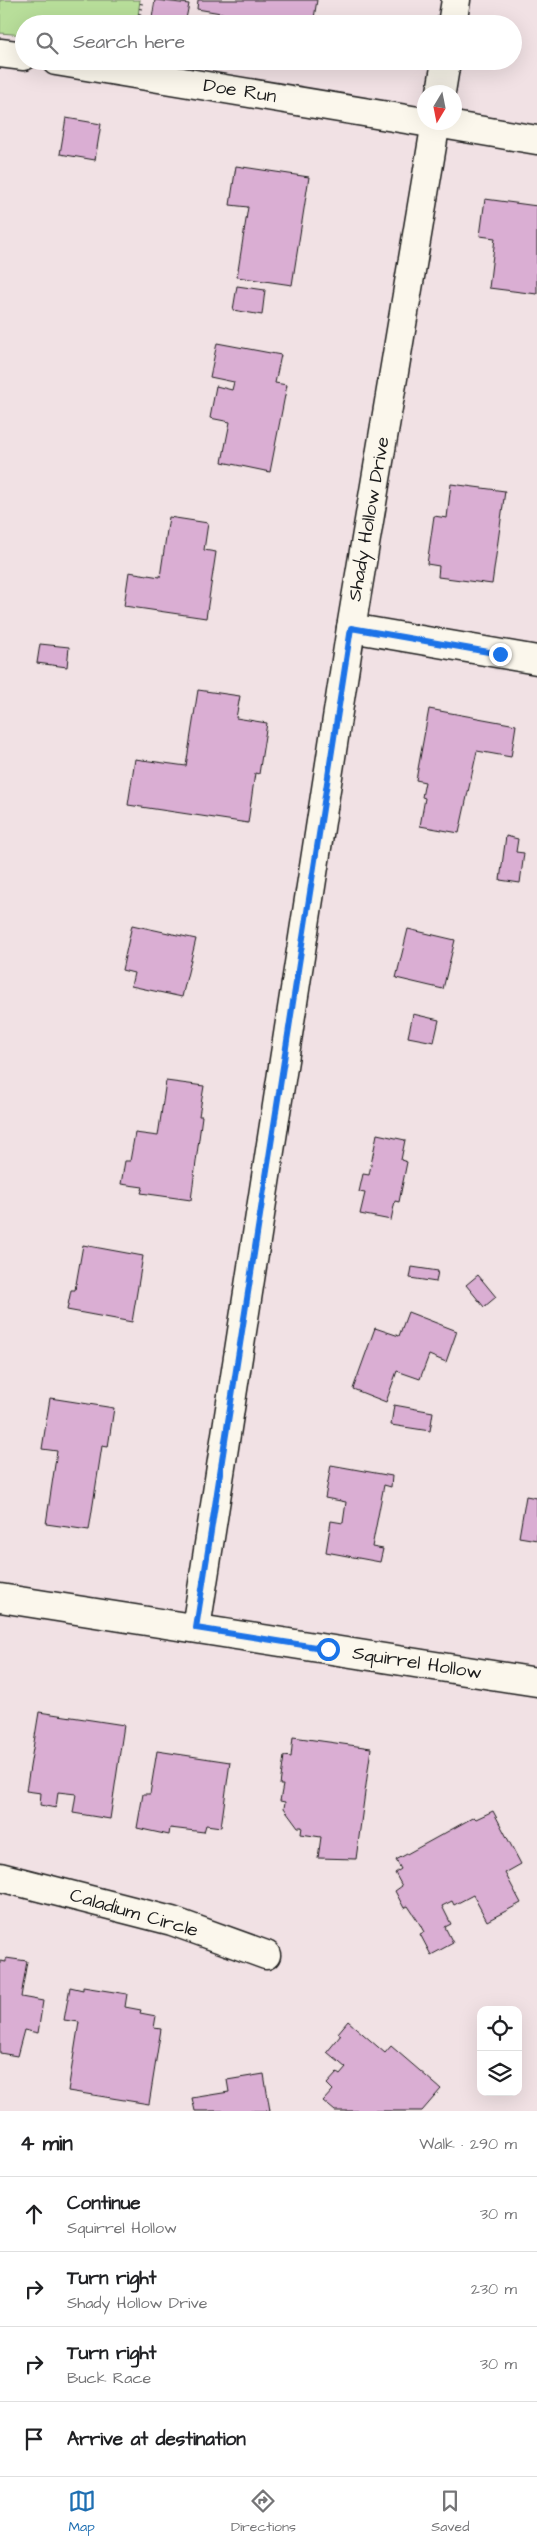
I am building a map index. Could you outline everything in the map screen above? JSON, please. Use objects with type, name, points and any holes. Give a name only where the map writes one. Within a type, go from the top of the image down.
[{"type":"street","points":[[454,15],[456,0]]},
{"type":"street","points":[[0,53],[15,55]]},
{"type":"street","name":"Doe Run","points":[[111,70],[417,120]]},
{"type":"street","points":[[442,85],[445,70]]},
{"type":"street","name":"Doe Run","points":[[462,127],[537,140]]},
{"type":"street","name":"Shady Hollow Drive","points":[[196,1628],[351,628],[431,130]]},
{"type":"street","points":[[351,628],[537,660]]},
{"type":"street","name":"Squirrel Hollow","points":[[0,1598],[537,1682]]},
{"type":"street","name":"Caladium Circle","points":[[0,1877],[172,1921],[266,1954]]},
{"type":"path","points":[[140,15],[142,0]]},
{"type":"green space","points":[[0,0],[140,0],[138,15],[15,15],[15,34],[0,33]]},
{"type":"building","points":[[155,0],[189,4],[187,15],[152,15]]},
{"type":"building","points":[[198,0],[317,0],[314,15],[233,15],[197,9]]},
{"type":"building","points":[[66,118],[101,124],[95,160],[60,154]]},
{"type":"building","points":[[236,166],[309,177],[292,285],[237,277],[248,207],[230,205]]},
{"type":"building","points":[[485,199],[537,206],[537,294],[489,288],[495,238],[480,236]]},
{"type":"building","points":[[237,286],[265,290],[262,315],[233,310]]},
{"type":"building","points":[[217,343],[281,355],[275,383],[287,385],[270,472],[222,462],[230,422],[210,418],[216,386],[232,390],[234,382],[210,377]]},
{"type":"building","points":[[451,484],[505,491],[492,584],[438,577],[439,566],[427,564],[434,516],[447,518]]},
{"type":"building","points":[[169,517],[208,523],[204,550],[216,552],[206,618],[124,606],[129,572],[160,577]]},
{"type":"building","points":[[40,644],[69,647],[67,667],[37,663]]},
{"type":"building","points":[[198,690],[240,696],[236,718],[267,723],[259,774],[255,773],[248,823],[128,805],[135,759],[186,766]]},
{"type":"building","points":[[429,709],[516,725],[511,757],[477,751],[459,833],[420,826],[425,798],[422,797],[425,782],[416,780]]},
{"type":"building","points":[[506,836],[518,839],[516,852],[524,853],[520,883],[500,880]]},
{"type":"building","points":[[132,925],[196,939],[182,997],[131,986],[134,973],[122,970]]},
{"type":"building","points":[[408,929],[455,940],[443,989],[396,978]]},
{"type":"building","points":[[413,1014],[439,1020],[434,1042],[408,1037]]},
{"type":"building","points":[[166,1081],[204,1086],[199,1116],[202,1116],[191,1200],[141,1193],[143,1187],[121,1184],[125,1161],[130,1161],[135,1133],[158,1136]]},
{"type":"building","points":[[377,1134],[405,1140],[401,1160],[407,1162],[399,1202],[395,1201],[391,1220],[360,1214],[365,1193],[359,1192],[363,1174],[369,1175]]},
{"type":"building","points":[[83,1245],[143,1256],[132,1322],[67,1310],[71,1290],[75,1290]]},
{"type":"building","points":[[412,1267],[438,1271],[436,1282],[410,1278]]},
{"type":"building","points":[[478,1275],[496,1297],[484,1307],[466,1285]]},
{"type":"building","points":[[408,1312],[457,1331],[446,1362],[429,1355],[420,1379],[397,1371],[386,1402],[353,1389],[375,1328],[399,1336]]},
{"type":"building","points":[[50,1398],[114,1408],[108,1447],[102,1446],[89,1530],[46,1524],[57,1451],[42,1449]]},
{"type":"building","points":[[394,1405],[433,1412],[430,1431],[391,1425]]},
{"type":"building","points":[[331,1465],[392,1476],[391,1487],[384,1485],[372,1547],[383,1549],[380,1562],[326,1552],[331,1521],[343,1523],[346,1502],[325,1498]]},
{"type":"building","points":[[526,1496],[537,1498],[537,1540],[519,1537]]},
{"type":"building","points":[[39,1712],[124,1725],[110,1819],[73,1813],[76,1794],[58,1792],[56,1808],[40,1805],[41,1793],[26,1791]]},
{"type":"building","points":[[293,1737],[371,1748],[356,1859],[318,1858],[321,1837],[301,1834],[302,1827],[298,1827],[284,1808],[285,1802],[280,1801],[283,1785],[280,1785],[284,1756],[291,1757]]},
{"type":"building","points":[[157,1751],[230,1762],[221,1827],[206,1825],[204,1832],[170,1828],[169,1835],[137,1828],[143,1794],[150,1794]]},
{"type":"building","points":[[493,1811],[521,1864],[505,1873],[521,1903],[487,1921],[473,1895],[454,1905],[452,1901],[442,1906],[451,1924],[445,1927],[453,1943],[431,1955],[420,1934],[424,1932],[418,1921],[408,1906],[404,1908],[395,1891],[402,1886],[395,1873],[401,1869],[396,1860],[474,1817],[476,1819]]},
{"type":"building","points":[[6,1958],[27,1961],[21,1997],[43,2001],[38,2033],[24,2030],[17,2056],[0,2053],[0,1961],[6,1962]]},
{"type":"building","points":[[70,1987],[83,1990],[83,1987],[127,1994],[125,2007],[141,2010],[140,2013],[156,2016],[154,2028],[161,2029],[149,2104],[68,2091],[79,2022],[64,2020]]},
{"type":"building","points":[[348,2021],[385,2053],[391,2046],[441,2089],[422,2111],[335,2111],[323,2101],[333,2090],[327,2084],[337,2073],[340,2075],[346,2068],[327,2052],[341,2035],[338,2033]]},
{"type":"building","points":[[264,2074],[270,2111],[195,2111],[192,2098],[229,2092],[227,2080]]},
{"type":"route","points":[[328,1649],[196,1628],[351,628],[500,654]]}]
